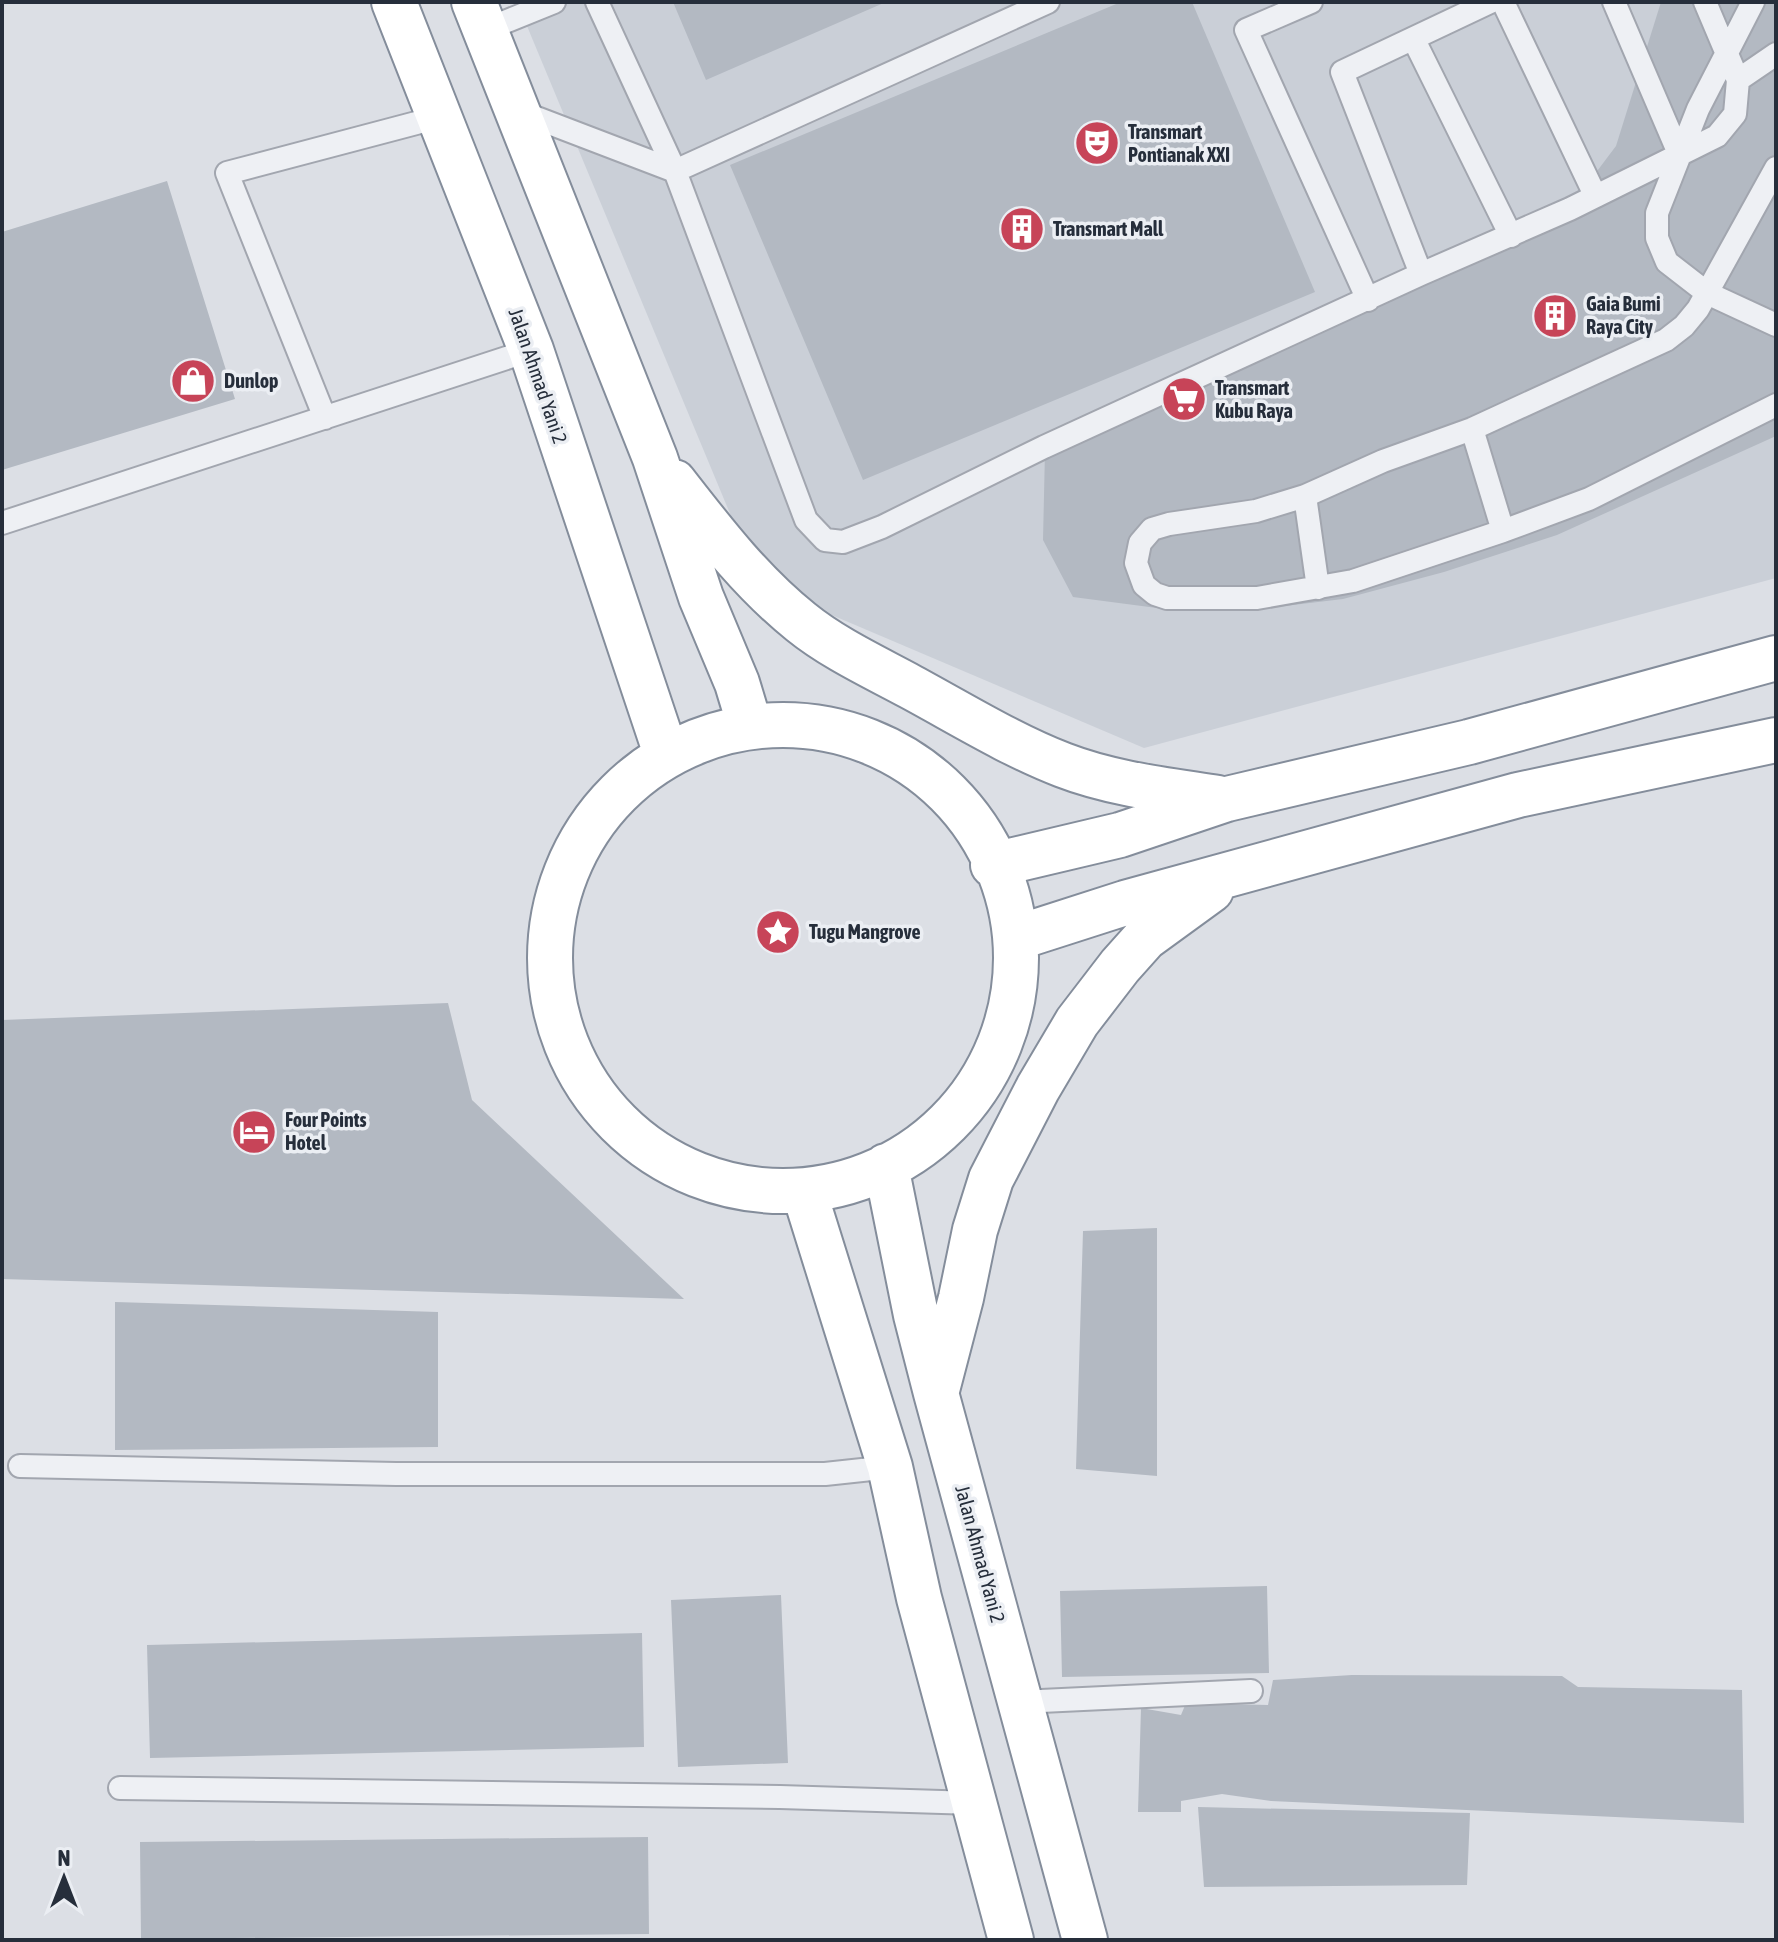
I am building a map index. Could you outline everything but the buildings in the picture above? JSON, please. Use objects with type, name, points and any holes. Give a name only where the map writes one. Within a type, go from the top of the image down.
[{"type":"highway","name":"Jalan Ahmad Yani 2","points":[[394,2],[531,350],[666,754]]},
{"type":"highway","points":[[480,16],[655,458],[701,597],[737,683],[750,726]]},
{"type":"highway","points":[[655,458],[726,548],[764,589],[803,624],[837,646],[988,728],[1064,765],[1131,784],[1227,799]]},
{"type":"highway","points":[[993,865],[1120,835],[1227,799],[1469,742],[1776,658]]},
{"type":"highway","points":[[801,725],[861,737],[916,765],[962,805],[1006,896],[1016,938],[1017,995],[998,1055],[964,1109],[917,1151],[861,1179],[804,1191],[747,1189],[691,1173],[641,1144],[600,1104],[569,1055],[552,1000],[549,943],[560,887],[584,835],[620,790],[666,754],[702,739],[750,726],[801,725]]},
{"type":"highway","points":[[1016,938],[1125,903],[1518,795],[1776,740]]},
{"type":"highway","points":[[936,1393],[975,1230],[991,1179],[1038,1088],[1077,1022],[1145,938],[1236,873]]},
{"type":"highway","name":"Jalan Ahmad Yani 2","points":[[886,1166],[916,1315],[936,1393],[1085,1940]]},
{"type":"highway","points":[[804,1191],[890,1467],[919,1598],[1011,1940]]},
{"type":"lane","points":[[480,16],[554,2]]},
{"type":"lane","points":[[597,2],[675,171],[806,520],[825,540],[843,542],[882,527],[1044,447],[1421,274],[1511,236],[1717,136],[1735,114],[1738,80],[1705,2]]},
{"type":"lane","points":[[518,111],[675,171],[1048,2]]},
{"type":"lane","points":[[1311,2],[1246,30],[1368,300]]},
{"type":"lane","points":[[1421,274],[1342,72],[1490,2]]},
{"type":"lane","points":[[1503,2],[1595,195]]},
{"type":"lane","points":[[1614,2],[1680,156]]},
{"type":"lane","points":[[1753,2],[1698,109],[1657,213],[1657,238],[1667,262],[1707,293],[1776,325]]},
{"type":"lane","points":[[1414,40],[1511,236]]},
{"type":"lane","points":[[1738,80],[1776,54]]},
{"type":"lane","points":[[325,418],[227,173],[439,117]]},
{"type":"lane","points":[[1776,168],[1707,293],[1684,326],[1666,340],[1472,429],[1383,461],[1305,496],[1256,511],[1152,529],[1140,543],[1136,563],[1144,585],[1155,594],[1167,598],[1257,598],[1353,581],[1589,499],[1776,405]]},
{"type":"lane","points":[[2,523],[531,350]]},
{"type":"lane","points":[[1472,429],[1503,531]]},
{"type":"lane","points":[[1305,496],[1318,588]]},
{"type":"lane","points":[[20,1466],[396,1474],[825,1474],[890,1467]]},
{"type":"lane","points":[[1020,1702],[1251,1691]]},
{"type":"lane","points":[[120,1788],[780,1797],[974,1803]]},
{"type":"shaded area","points":[[517,2],[1776,2],[1776,578],[1144,748],[827,613],[746,552]]},
{"type":"place","name":"Transmart Pontianak XXI","points":[[1097,143]]},
{"type":"place","name":"Transmart Mall","points":[[1022,229]]},
{"type":"place","name":"Gaia Bumi Raya City","points":[[1555,316]]},
{"type":"place","name":"Dunlop","points":[[193,381]]},
{"type":"place","name":"Transmart Kubu Raya","points":[[1184,399]]},
{"type":"place","name":"Tugu Mangrove","points":[[778,932]]},
{"type":"place","name":"Four Points Hotel","points":[[254,1132]]}]
